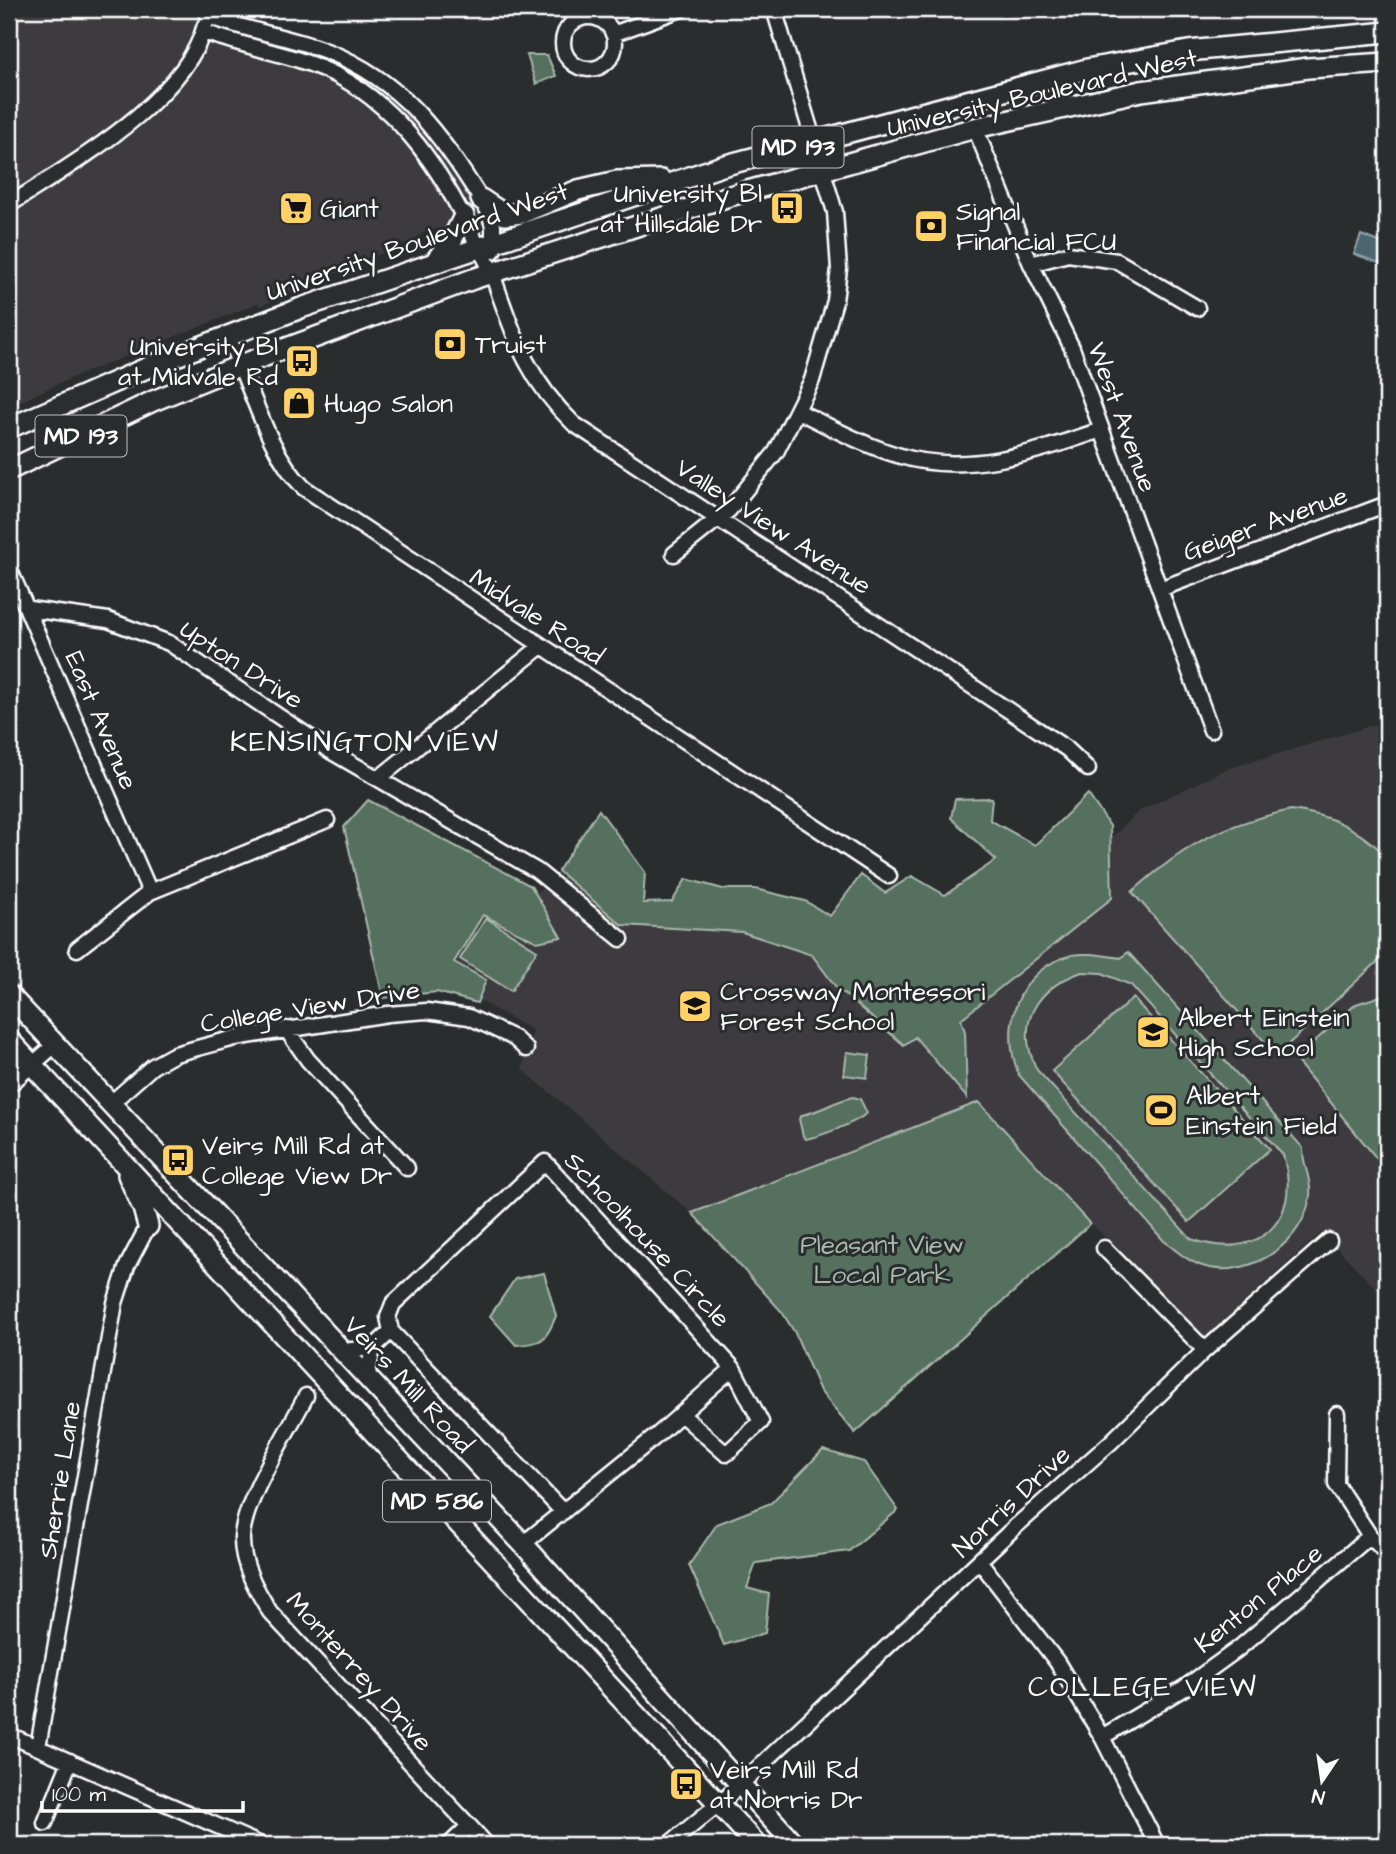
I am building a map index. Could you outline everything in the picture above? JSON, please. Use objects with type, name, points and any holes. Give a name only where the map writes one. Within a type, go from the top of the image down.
[{"type":"main road","name":"University Boulevard West","points":[[9,428],[227,336],[436,260],[672,181],[1087,69],[1188,51],[1387,32]]},
{"type":"main road","name":"University Boulevard West","points":[[9,470],[153,401],[241,365],[492,274],[695,206],[825,172],[975,128],[1176,85],[1308,68],[1387,63]]},
{"type":"main road","points":[[481,199],[505,215],[522,213],[578,190],[617,181],[645,178],[672,181]]},
{"type":"main road","points":[[436,260],[452,240],[464,216]]},
{"type":"main road","name":"Veirs Mill Road","points":[[9,995],[523,1544],[742,1783],[795,1845]]},
{"type":"main road","name":"MD 586","points":[[9,1040],[723,1800],[757,1845]]},
{"type":"main road","points":[[119,1156],[144,1208],[148,1226]]},
{"type":"street","points":[[613,34],[681,9]]},
{"type":"street","points":[[674,554],[717,519],[751,486],[776,453],[798,411],[825,341],[839,269],[835,212],[825,172],[774,9]]},
{"type":"street","points":[[9,205],[121,130],[159,97],[186,63],[204,32],[208,12],[340,57],[390,85],[423,115],[481,199],[494,226],[485,244]]},
{"type":"street","points":[[204,32],[339,77],[371,98],[402,125],[432,163],[464,216],[485,244],[492,274]]},
{"type":"street","name":"West Avenue","points":[[975,128],[1031,264],[1072,348],[1211,730]]},
{"type":"street","points":[[1031,264],[1068,254],[1117,261],[1197,308]]},
{"type":"street","name":"Valley View Avenue","points":[[492,274],[520,353],[536,383],[573,424],[1059,743],[1088,769]]},
{"type":"street","name":"Midvale Road","points":[[227,336],[279,455],[289,474],[304,488],[889,876]]},
{"type":"street","points":[[798,411],[861,442],[898,456],[925,461],[973,462],[1006,459],[1027,455],[1101,429]]},
{"type":"street","name":"Geiger Avenue","points":[[1160,589],[1387,504]]},
{"type":"street","name":"East Avenue","points":[[9,568],[150,892]]},
{"type":"street","name":"Upton Drive","points":[[29,609],[108,620],[169,643],[378,779],[537,871],[621,939]]},
{"type":"street","points":[[378,779],[540,647]]},
{"type":"street","points":[[77,949],[150,892],[327,820]]},
{"type":"street","name":"College View Drive","points":[[110,1104],[153,1066],[175,1054],[235,1038],[286,1029],[427,1010],[469,1017],[514,1038],[526,1049]]},
{"type":"street","points":[[286,1029],[308,1060],[407,1168]]},
{"type":"street","points":[[9,1085],[56,1044]]},
{"type":"street","name":"Schoolhouse Circle","points":[[391,1331],[388,1317],[393,1304],[545,1162],[733,1367],[761,1422],[726,1454],[681,1414]]},
{"type":"street","name":"Sherrie Lane","points":[[38,1747],[115,1303],[127,1266],[148,1226]]},
{"type":"street","name":"Norris Drive","points":[[723,1800],[981,1563],[1205,1350],[1329,1241]]},
{"type":"street","points":[[1104,1248],[1205,1350]]},
{"type":"street","points":[[367,1377],[373,1348],[391,1331],[562,1512]]},
{"type":"street","points":[[342,1351],[373,1348]]},
{"type":"street","name":"Schoolhouse Circle","points":[[523,1544],[681,1414],[733,1367]]},
{"type":"street","name":"Monterrey Drive","points":[[306,1396],[248,1513],[242,1538],[255,1588],[270,1612],[487,1845]]},
{"type":"street","points":[[1337,1414],[1336,1484],[1370,1536],[1387,1554]]},
{"type":"street","name":"Kenton Place","points":[[1102,1737],[1184,1688],[1238,1649],[1370,1536]]},
{"type":"street","points":[[981,1563],[1058,1662],[1102,1737],[1157,1845]]},
{"type":"street","points":[[9,1735],[261,1845]]},
{"type":"street","points":[[45,1823],[70,1761]]},
{"type":"street","points":[[668,1845],[723,1800]]},
{"type":"street","points":[[449,1845],[468,1827]]},
{"type":"shaded area","points":[[9,9],[208,9],[208,16],[340,57],[423,115],[493,226],[463,236],[447,228],[427,230],[413,240],[260,306],[258,303],[57,384],[9,407]]},
{"type":"shaded area","name":"Albert Einstein High School","points":[[1381,723],[1387,725],[1387,1300],[1322,1232],[1201,1341],[979,1102],[692,1213],[522,1069],[533,1031],[458,988],[353,822],[382,804],[534,893],[569,874],[628,922],[745,926],[846,957],[920,1022],[1139,811],[1227,769]]},
{"type":"green space","points":[[527,55],[547,55],[556,76],[536,84]]},
{"type":"green space","points":[[1088,794],[1110,826],[1112,898],[961,1019],[965,1032],[967,1098],[915,1037],[904,1045],[836,987],[812,955],[742,932],[622,925],[558,871],[599,810],[645,872],[643,903],[672,902],[686,879],[723,889],[755,889],[805,901],[830,916],[861,875],[885,893],[912,876],[945,895],[996,860],[951,818],[955,799],[992,798],[990,820],[1035,845]]},
{"type":"green space","points":[[368,800],[531,886],[561,937],[537,942],[483,915],[454,962],[486,980],[477,1003],[437,992],[383,998],[344,827]]},
{"type":"green space","points":[[1291,810],[1319,815],[1343,824],[1387,856],[1387,953],[1282,1050],[1272,1050],[1132,892],[1170,861],[1205,839],[1244,822]]},
{"type":"green space","points":[[486,918],[537,950],[511,991],[460,959]]},
{"type":"green space","points":[[1128,952],[1303,1148],[1310,1189],[1306,1212],[1288,1241],[1260,1261],[1227,1269],[1210,1268],[1191,1261],[1164,1241],[1019,1075],[1013,1057],[1012,1020],[1017,1002],[1026,986],[1053,962],[1072,955],[1121,958]],"holes":[[[1082,972],[1102,973],[1131,985],[1283,1155],[1287,1179],[1286,1200],[1280,1218],[1269,1231],[1254,1240],[1236,1245],[1214,1245],[1191,1239],[1037,1070],[1030,1053],[1028,1037],[1029,1023],[1041,998],[1052,987]]]},
{"type":"green space","points":[[1387,994],[1387,1171],[1295,1059],[1356,1004]]},
{"type":"green space","name":"Albert Einstein Field","points":[[1133,998],[1270,1149],[1189,1222],[1052,1071]]},
{"type":"green space","points":[[847,1052],[870,1055],[867,1078],[844,1075]]},
{"type":"green space","points":[[853,1097],[860,1099],[867,1113],[829,1132],[806,1139],[803,1136],[799,1119],[802,1115]]},
{"type":"green space","name":"Pleasant View Local Park","points":[[979,1102],[1090,1224],[855,1433],[820,1391],[795,1333],[782,1312],[692,1213]]},
{"type":"green space","points":[[544,1273],[556,1316],[546,1336],[538,1342],[516,1345],[490,1316],[515,1279]]},
{"type":"green space","points":[[823,1450],[864,1462],[898,1510],[849,1551],[756,1563],[747,1588],[769,1594],[765,1633],[724,1645],[689,1565],[717,1524],[771,1503]]},
{"type":"water","points":[[1361,235],[1387,245],[1387,266],[1354,254]]},
{"type":"place","name":"Giant","points":[[296,208]]},
{"type":"place","name":"University Bl at Hillsdale Dr","points":[[787,208]]},
{"type":"place","name":"Signal Financial FCU","points":[[931,226]]},
{"type":"place","name":"Truist","points":[[450,344]]},
{"type":"place","name":"University Bl at Midvale Rd","points":[[302,361]]},
{"type":"place","name":"Hugo Salon","points":[[299,403]]},
{"type":"place","name":"Crossway Montessori Forest School","points":[[695,1006]]},
{"type":"place","name":"Albert Einstein High School","points":[[1153,1032]]},
{"type":"place","name":"Albert Einstein Field","points":[[1161,1110]]},
{"type":"place","name":"Veirs Mill Rd at College View Dr","points":[[178,1160]]},
{"type":"place","name":"Veirs Mill Rd at Norris Dr","points":[[686,1784]]},
{"type":"district","name":"KENSINGTON VIEW","points":[[365,741]]},
{"type":"district","name":"COLLEGE VIEW","points":[[1143,1686]]}]
